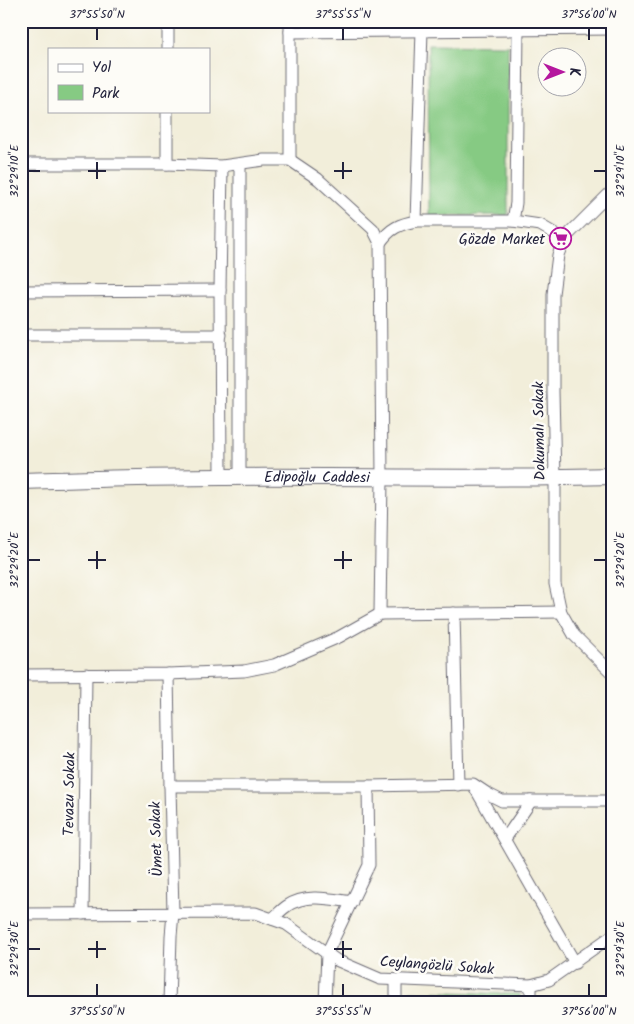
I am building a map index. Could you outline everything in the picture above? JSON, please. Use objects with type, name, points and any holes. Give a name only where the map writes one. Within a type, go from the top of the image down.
[{"type":"street","points":[[168,21],[168,48]]},
{"type":"street","points":[[290,160],[290,26],[422,30],[475,25],[518,29],[613,29]]},
{"type":"street","points":[[513,221],[516,202],[518,29]]},
{"type":"street","points":[[416,221],[422,30]]},
{"type":"street","points":[[167,112],[167,164]]},
{"type":"street","points":[[21,164],[222,166],[264,160],[290,160],[318,179],[373,230],[380,243],[382,478],[380,614]]},
{"type":"street","points":[[240,164],[240,477]]},
{"type":"street","points":[[221,477],[220,290],[222,166]]},
{"type":"street","name":"Dokumalı Sokak","points":[[613,190],[564,239],[558,255],[553,294],[555,584],[561,612],[574,634],[613,674]]},
{"type":"street","points":[[380,243],[386,234],[400,224],[416,221],[513,221],[540,225],[564,239]]},
{"type":"street","points":[[21,291],[220,290]]},
{"type":"street","points":[[21,335],[221,335]]},
{"type":"street","name":"Edipoğlu Caddesi","points":[[21,481],[221,477],[555,478],[613,476]]},
{"type":"street","points":[[21,675],[168,674],[244,671],[274,665],[339,637],[380,614],[561,612]]},
{"type":"street","points":[[454,613],[458,785]]},
{"type":"street","name":"Tevazu Sokak","points":[[83,914],[86,674]]},
{"type":"street","name":"Ümet Sokak","points":[[168,674],[173,913],[169,1003]]},
{"type":"street","points":[[473,784],[575,963]]},
{"type":"street","points":[[170,786],[473,784],[502,801],[613,801]]},
{"type":"street","points":[[326,1003],[327,953],[369,865],[368,786]]},
{"type":"street","points":[[505,840],[531,801]]},
{"type":"street","points":[[272,919],[287,906],[303,898],[322,897],[352,902]]},
{"type":"street","name":"Ceylangözlü Sokak","points":[[21,914],[256,913],[286,924],[336,960],[380,979],[396,980],[531,985],[548,980],[613,936]]},
{"type":"street","points":[[396,980],[396,1003]]},
{"type":"street","points":[[531,985],[531,1003]]},
{"type":"green space","points":[[428,44],[508,45],[508,215],[429,216]]},
{"type":"green space","points":[[403,991],[520,994],[520,1003],[403,1003]]},
{"type":"place","name":"Gözde Market","points":[[561,239]]}]
